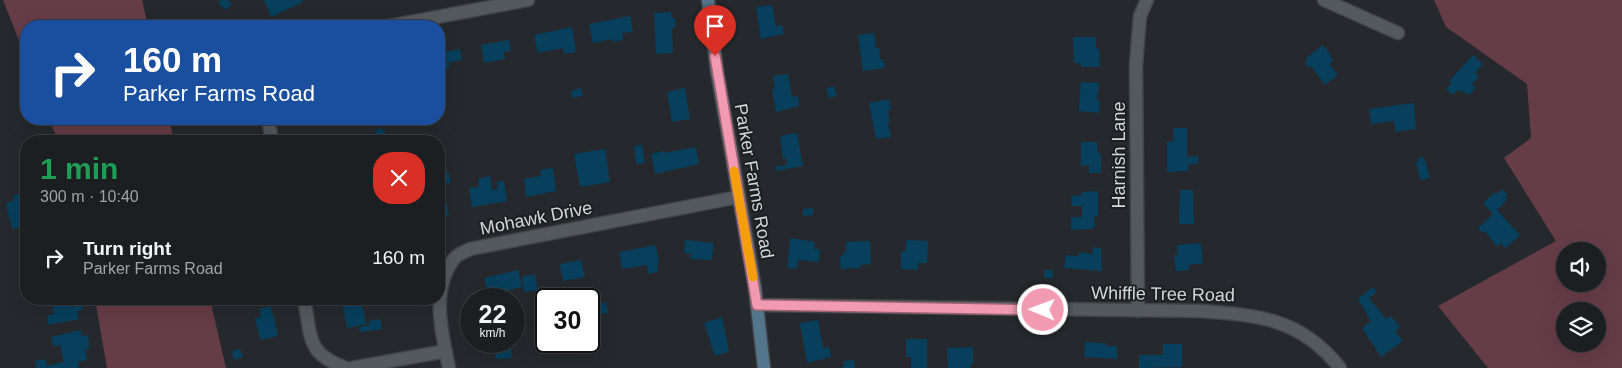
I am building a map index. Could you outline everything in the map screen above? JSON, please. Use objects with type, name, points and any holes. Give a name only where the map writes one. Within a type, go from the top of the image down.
[{"type":"street","points":[[421,20],[528,0]]},
{"type":"street","name":"Parker Farms Road","points":[[708,0],[714,53],[757,305],[764,368]]},
{"type":"street","name":"Harnish Lane","points":[[1138,311],[1136,65],[1140,16],[1147,0]]},
{"type":"street","points":[[1324,0],[1398,33]]},
{"type":"street","name":"Mohawk Drive","points":[[445,276],[455,257],[470,249],[738,197]]},
{"type":"street","points":[[305,305],[314,349],[328,361],[346,368]]},
{"type":"street","name":"Mohawk Drive","points":[[440,305],[449,368]]},
{"type":"street","name":"Whiffle Tree Road","points":[[757,305],[1252,314],[1292,328],[1312,341],[1340,368]]},
{"type":"street","points":[[352,368],[446,351]]},
{"type":"shaded area","points":[[3,0],[142,0],[147,20],[20,20],[20,43]]},
{"type":"shaded area","points":[[1434,0],[1622,0],[1622,368],[1488,368],[1438,306],[1556,241],[1504,158],[1531,138],[1527,84],[1446,27]]},
{"type":"shaded area","points":[[51,125],[170,125],[173,135],[56,135]]},
{"type":"shaded area","points":[[96,305],[211,305],[226,368],[107,368]]},
{"type":"building","points":[[221,0],[227,0],[232,4],[226,10],[218,3]]},
{"type":"building","points":[[264,0],[302,0],[303,2],[271,17]]},
{"type":"building","points":[[772,5],[776,26],[782,25],[784,34],[761,39],[756,7]]},
{"type":"building","points":[[671,12],[672,18],[675,18],[675,28],[672,28],[673,53],[656,54],[654,13]]},
{"type":"building","points":[[630,16],[633,32],[622,33],[623,40],[613,42],[612,39],[593,43],[589,24]]},
{"type":"building","points":[[572,27],[576,52],[564,54],[563,48],[538,53],[534,35]]},
{"type":"building","points":[[874,33],[876,48],[879,48],[880,59],[883,59],[885,68],[863,71],[858,35]]},
{"type":"building","points":[[1073,37],[1096,37],[1096,49],[1099,48],[1100,67],[1081,67],[1081,63],[1074,63]]},
{"type":"building","points":[[509,40],[511,51],[504,52],[505,59],[484,63],[481,45]]},
{"type":"building","points":[[1323,45],[1333,61],[1329,64],[1338,75],[1325,85],[1311,66],[1309,68],[1305,63],[1307,61],[1305,59]]},
{"type":"building","points":[[460,49],[462,60],[448,63],[450,68],[445,69],[445,52]]},
{"type":"building","points":[[1473,55],[1483,64],[1475,73],[1479,77],[1472,84],[1476,88],[1469,95],[1458,90],[1453,95],[1446,89],[1452,83],[1449,81]]},
{"type":"building","points":[[788,74],[792,97],[798,96],[799,106],[776,112],[772,89],[775,89],[773,76]]},
{"type":"building","points":[[1081,82],[1099,83],[1097,101],[1100,101],[1099,113],[1079,111]]},
{"type":"building","points":[[834,86],[837,96],[829,98],[826,88]]},
{"type":"building","points":[[581,88],[583,96],[572,98],[571,91]]},
{"type":"building","points":[[685,88],[690,119],[672,122],[667,92]]},
{"type":"building","points":[[889,99],[891,110],[888,110],[890,122],[888,123],[891,137],[876,139],[869,103]]},
{"type":"building","points":[[1414,103],[1416,129],[1395,132],[1394,121],[1371,124],[1369,109]]},
{"type":"building","points":[[381,127],[387,135],[377,135],[375,132]]},
{"type":"building","points":[[1173,128],[1187,128],[1187,157],[1198,156],[1198,164],[1188,164],[1188,171],[1167,172],[1167,142],[1174,141]]},
{"type":"building","points":[[797,133],[803,166],[776,171],[776,166],[787,165],[786,158],[783,159],[780,136]]},
{"type":"building","points":[[1081,142],[1097,142],[1098,154],[1101,153],[1101,173],[1089,173],[1089,165],[1081,166]]},
{"type":"building","points":[[642,145],[645,163],[636,164],[634,146]]},
{"type":"building","points":[[696,147],[699,164],[655,174],[651,154]]},
{"type":"building","points":[[605,149],[610,182],[580,187],[574,154]]},
{"type":"building","points":[[1424,157],[1430,178],[1420,180],[1416,162],[1419,161],[1418,158]]},
{"type":"building","points":[[553,168],[556,191],[526,197],[524,179],[541,176],[540,170]]},
{"type":"building","points":[[448,171],[451,182],[445,184],[445,172]]},
{"type":"building","points":[[490,176],[492,190],[498,189],[497,182],[504,181],[507,201],[472,207],[469,188],[479,187],[478,179]]},
{"type":"building","points":[[1502,189],[1508,195],[1505,198],[1507,200],[1497,210],[1520,235],[1506,248],[1501,243],[1497,247],[1485,231],[1483,233],[1478,228],[1493,214],[1483,203],[1495,192],[1497,194]]},
{"type":"building","points":[[1180,190],[1193,190],[1194,224],[1179,224]]},
{"type":"building","points":[[1098,191],[1098,216],[1094,216],[1095,227],[1092,229],[1071,230],[1071,217],[1082,217],[1082,206],[1072,206],[1071,196],[1082,195],[1082,192]]},
{"type":"building","points":[[20,194],[20,227],[12,229],[6,203],[14,201],[13,195]]},
{"type":"building","points":[[447,203],[449,216],[445,217],[445,204]]},
{"type":"building","points":[[813,208],[813,215],[803,216],[803,209]]},
{"type":"building","points":[[790,238],[815,242],[814,249],[820,249],[819,262],[798,260],[797,269],[787,268]]},
{"type":"building","points":[[685,240],[714,243],[712,260],[690,259],[691,254],[684,253]]},
{"type":"building","points":[[906,240],[928,241],[927,263],[918,263],[918,270],[901,269],[901,251],[906,251]]},
{"type":"building","points":[[870,241],[871,264],[860,265],[860,268],[841,269],[840,257],[846,251],[846,242]]},
{"type":"building","points":[[1201,243],[1203,263],[1189,265],[1189,270],[1176,271],[1174,255],[1178,255],[1177,245]]},
{"type":"building","points":[[656,245],[659,263],[657,263],[658,272],[648,274],[647,265],[622,269],[619,252]]},
{"type":"building","points":[[1093,247],[1101,248],[1102,271],[1064,268],[1066,255],[1078,256],[1079,252],[1092,254]]},
{"type":"building","points":[[581,260],[585,277],[563,281],[560,264]]},
{"type":"building","points":[[518,270],[522,287],[486,288],[484,278]]},
{"type":"building","points":[[1044,270],[1053,270],[1053,278],[1044,278]]},
{"type":"building","points":[[535,274],[538,288],[535,288],[535,290],[525,292],[522,277]]},
{"type":"building","points":[[1373,287],[1377,292],[1369,298],[1386,319],[1391,316],[1400,327],[1395,331],[1403,341],[1381,357],[1362,328],[1371,321],[1358,299]]},
{"type":"building","points":[[606,302],[608,313],[601,314],[600,303]]},
{"type":"building","points":[[52,305],[82,305],[83,310],[77,311],[79,319],[48,325],[47,316],[54,314]]},
{"type":"building","points":[[343,305],[362,305],[366,324],[347,328]]},
{"type":"building","points":[[271,306],[278,336],[260,340],[255,318],[261,317],[259,309]]},
{"type":"building","points":[[722,317],[729,352],[715,356],[704,323]]},
{"type":"building","points":[[380,319],[382,329],[360,332],[359,327],[370,325],[369,321]]},
{"type":"building","points":[[818,320],[823,348],[829,347],[831,357],[807,363],[800,323]]},
{"type":"building","points":[[81,330],[82,336],[88,335],[89,349],[85,350],[87,360],[78,362],[79,368],[36,368],[35,361],[46,359],[47,366],[64,362],[60,345],[54,347],[51,337]]},
{"type":"building","points":[[906,339],[927,339],[927,368],[911,368],[911,357],[906,357]]},
{"type":"building","points":[[1085,342],[1106,343],[1106,346],[1117,346],[1117,359],[1084,357]]},
{"type":"building","points":[[1163,344],[1182,344],[1182,367],[1139,368],[1139,355],[1163,355]]},
{"type":"building","points":[[973,347],[973,364],[970,365],[970,368],[948,368],[947,348]]},
{"type":"building","points":[[240,349],[243,357],[234,360],[232,351]]},
{"type":"building","points":[[495,353],[511,353],[512,358],[496,359]]},
{"type":"building","points":[[854,360],[855,368],[841,368],[844,366],[844,361]]},
{"type":"slow traffic","points":[[734,171],[753,277]]},
{"type":"route","points":[[715,56],[757,305],[1043,310]]}]
